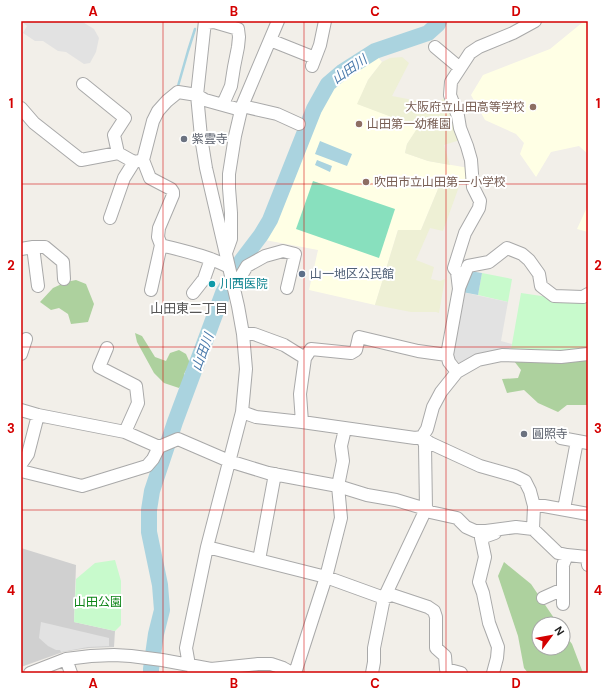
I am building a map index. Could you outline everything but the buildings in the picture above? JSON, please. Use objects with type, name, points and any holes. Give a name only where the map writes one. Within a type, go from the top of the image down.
[{"type":"street","points":[[226,253],[231,239],[229,174],[241,108],[278,21]]},
{"type":"street","points":[[270,40],[314,62],[320,45],[324,21]]},
{"type":"street","points":[[459,289],[454,268],[465,233],[479,208],[480,201],[473,187],[467,146],[450,95],[451,82],[470,53],[479,47],[513,33],[535,21]]},
{"type":"street","points":[[193,669],[186,648],[207,547],[242,412],[246,369],[243,334],[235,284],[229,267],[206,168],[201,137],[197,95],[205,22],[214,22],[238,29],[238,47],[231,86],[223,104]]},
{"type":"street","points":[[435,47],[460,68]]},
{"type":"street","points":[[83,84],[106,96],[125,118],[115,126],[114,135],[118,153]]},
{"type":"street","points":[[110,218],[124,178],[139,161],[158,111],[178,92],[197,95],[205,100],[241,108],[277,114],[299,124]]},
{"type":"street","points":[[21,108],[34,123],[81,160],[118,153],[139,161],[150,178],[173,192],[159,228],[158,237],[161,246],[151,290]]},
{"type":"street","points":[[161,246],[194,253],[229,267]]},
{"type":"street","points":[[38,286],[27,248],[45,247],[63,262],[64,279]]},
{"type":"street","points":[[457,372],[449,362],[447,355],[459,289],[468,266],[489,262],[507,248],[522,254],[529,260],[539,274],[541,286],[554,296],[583,296],[588,294]]},
{"type":"street","points":[[235,284],[247,266],[265,256],[283,251],[295,254],[287,288]]},
{"type":"street","points":[[193,293],[204,279],[211,259]]},
{"type":"street","points":[[243,334],[254,334],[284,345],[305,358]]},
{"type":"street","points":[[302,422],[300,394],[305,358],[311,349],[351,353],[356,350],[359,337],[418,351],[447,355]]},
{"type":"street","points":[[21,354],[26,339]]},
{"type":"street","points":[[107,348],[99,367],[136,386],[138,402],[125,432]]},
{"type":"street","points":[[372,673],[374,648],[384,598],[426,509],[424,445],[422,438],[433,407],[441,392],[457,372],[478,360],[502,355],[561,357],[588,354]]},
{"type":"street","points":[[21,410],[38,415],[125,432],[159,447]]},
{"type":"street","points":[[242,412],[256,418],[302,422],[345,429],[422,438],[480,466],[515,476],[525,481],[530,491],[534,506],[533,529]]},
{"type":"street","points":[[21,464],[28,454],[38,415]]},
{"type":"street","points":[[296,673],[326,577],[341,518],[338,486],[343,461],[341,446],[345,429]]},
{"type":"street","points":[[561,438],[582,442],[567,466],[564,509]]},
{"type":"street","points":[[21,471],[82,486],[147,466],[153,459],[159,447],[178,440],[229,461],[268,473],[338,486],[367,495],[396,500],[426,509],[430,512],[457,518],[466,527],[475,531],[516,527],[533,529],[558,553],[588,560]]},
{"type":"street","points":[[259,560],[274,474]]},
{"type":"street","points":[[534,506],[544,506],[588,514]]},
{"type":"street","points":[[493,673],[498,647],[489,623],[483,593],[479,582],[485,557],[481,538],[491,535],[501,529]]},
{"type":"street","points":[[207,547],[326,577],[384,598],[392,595],[428,607],[434,610],[436,617],[436,648],[445,656],[446,669],[461,673]]},
{"type":"street","points":[[563,604],[563,565],[568,555]]},
{"type":"street","points":[[543,598],[563,589]]},
{"type":"street","points":[[30,673],[66,659],[114,655],[162,660],[193,669]]},
{"type":"street","points":[[66,659],[70,673]]},
{"type":"street","points":[[179,673],[193,669],[258,664],[271,664],[292,673]]},
{"type":"shaded area","points":[[21,21],[81,21],[94,29],[99,38],[96,52],[90,63],[84,64],[66,52],[58,51],[43,41],[35,41],[23,33],[27,26]]},
{"type":"shaded area","name":"大阪府立山田高等学校","points":[[583,21],[588,21],[588,154],[579,146],[551,152],[536,177],[520,154],[524,143],[516,134],[485,120],[471,95],[483,75],[550,49]]},
{"type":"shaded area","name":"吹田市立山田第一小学校","points":[[377,56],[382,62],[368,80],[358,104],[419,127],[407,144],[405,153],[428,161],[469,168],[470,182],[443,177],[421,230],[398,230],[375,305],[309,290],[318,250],[265,240],[313,126],[333,88],[346,75]]},
{"type":"shaded area","points":[[402,57],[409,63],[392,96],[434,104],[447,97],[460,140],[444,145],[450,165],[428,161],[405,153],[407,144],[418,127],[357,104],[368,80],[382,62],[390,58]]},
{"type":"shaded area","points":[[443,177],[461,181],[443,231],[430,228],[416,260],[434,267],[431,279],[440,281],[445,279],[439,313],[411,312],[375,305],[398,230],[421,230]]},
{"type":"shaded area","points":[[588,205],[588,232],[577,229]]},
{"type":"shaded area","points":[[462,292],[508,302],[501,341],[512,344],[510,351],[467,363],[460,363],[450,354]]},
{"type":"shaded area","points":[[21,548],[76,565],[74,622],[115,631],[114,647],[89,648],[63,652],[21,667]]},
{"type":"shaded area","points":[[41,622],[109,638],[109,646],[88,647],[61,652],[60,650],[56,650],[48,646],[39,638]]},
{"type":"green space","points":[[313,181],[395,209],[379,258],[296,229]]},
{"type":"green space","points":[[482,273],[512,279],[508,302],[478,295]]},
{"type":"green space","points":[[76,280],[86,284],[94,304],[88,322],[71,324],[68,314],[59,308],[51,310],[40,302],[53,288],[66,282]]},
{"type":"green space","points":[[521,293],[555,298],[588,300],[588,350],[561,352],[510,351]]},
{"type":"green space","points":[[135,333],[142,336],[155,357],[166,361],[170,353],[179,350],[186,354],[190,363],[184,374],[185,380],[179,388],[164,383],[154,373],[137,342]]},
{"type":"green space","points":[[588,359],[588,405],[567,405],[558,412],[538,403],[524,390],[507,393],[502,379],[518,378],[521,370],[514,361]]},
{"type":"green space","name":"山田公園","points":[[115,560],[121,581],[121,625],[115,631],[74,622],[76,579],[95,563]]},
{"type":"green space","points":[[504,562],[531,584],[553,616],[531,616],[531,656],[571,656],[571,643],[583,673],[528,673],[524,668],[518,636],[498,576]]},
{"type":"water","points":[[320,141],[352,154],[347,166],[315,154]]},
{"type":"water","points":[[317,160],[332,166],[330,172],[315,165]]},
{"type":"water","points":[[470,271],[482,273],[478,295],[462,292]]},
{"type":"waterway","name":"山田川","points":[[151,673],[156,634],[162,610],[160,585],[149,532],[149,510],[152,491],[175,422],[223,293],[242,260],[261,235],[270,220],[314,109],[328,84],[342,72],[375,51],[428,33],[438,24],[439,21]]},
{"type":"waterway","points":[[178,86],[195,29]]},
{"type":"place","name":"大阪府立山田高等学校","points":[[533,107]]},
{"type":"place","name":"山田第一幼稚園","points":[[359,124]]},
{"type":"place","name":"紫雲寺","points":[[184,139]]},
{"type":"place","name":"吹田市立山田第一小学校","points":[[366,182]]},
{"type":"place","name":"山一地区公民館","points":[[302,274]]},
{"type":"place","name":"川西医院","points":[[212,284]]},
{"type":"place","name":"圓照寺","points":[[524,434]]},
{"type":"district","name":"山田東二丁目","points":[[189,308]]}]
